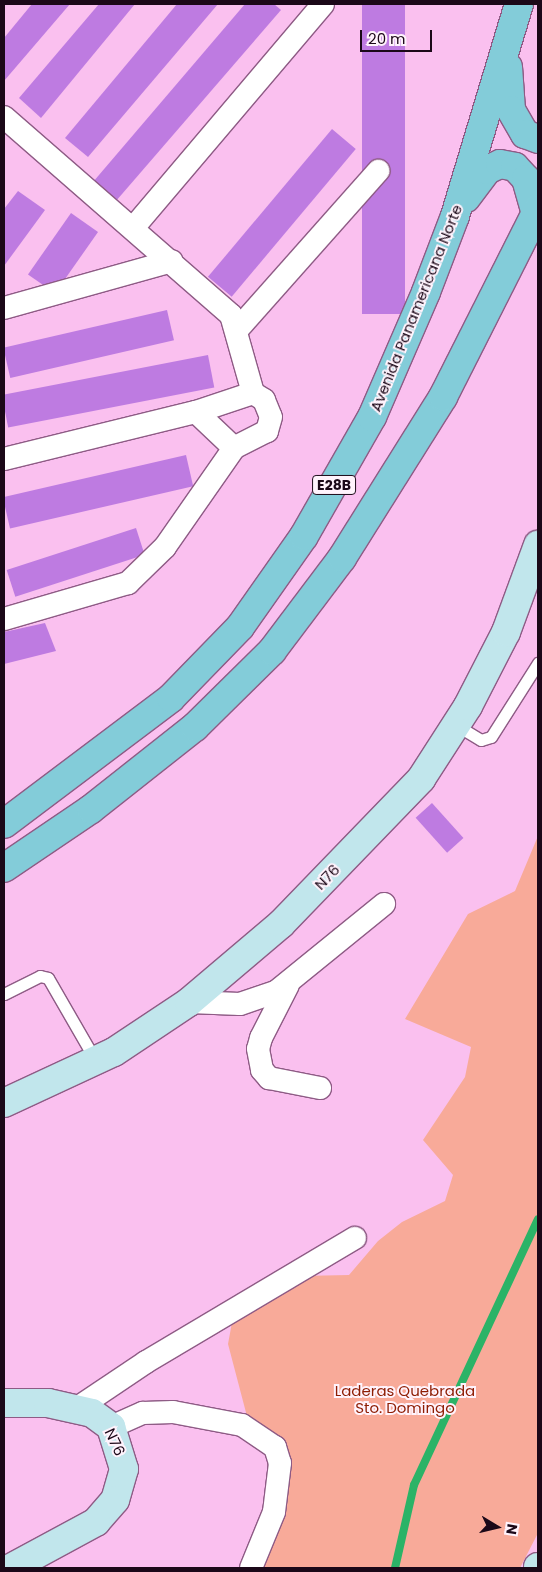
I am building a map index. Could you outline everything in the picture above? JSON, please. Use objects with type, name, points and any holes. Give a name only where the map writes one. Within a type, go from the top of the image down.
[{"type":"main road","name":"E28B","points":[[509,40],[519,4]]},
{"type":"main road","points":[[509,40],[510,110],[525,134],[538,139]]},
{"type":"main road","name":"Avenida Panamericana Norte","points":[[4,824],[171,698],[240,627],[304,536],[372,417],[455,216],[509,40]]},
{"type":"main road","points":[[455,216],[477,182],[500,164],[515,167],[526,179],[537,212]]},
{"type":"main road","name":"E28B","points":[[4,868],[91,809],[195,727],[272,651],[342,558],[443,397],[537,212]]},
{"type":"street","points":[[134,227],[323,4]]},
{"type":"street","points":[[4,117],[134,227],[231,315],[237,330],[253,392],[270,410],[270,425],[258,439],[234,448],[165,546],[128,583],[4,618]]},
{"type":"street","points":[[237,330],[378,171]]},
{"type":"street","points":[[4,308],[172,261]]},
{"type":"street","points":[[4,459],[196,412],[253,392]]},
{"type":"street","points":[[196,412],[234,448]]},
{"type":"street","name":"N76","points":[[4,1104],[96,1061],[189,1002],[250,953],[421,779],[456,725],[506,632],[538,545]]},
{"type":"street","points":[[189,1002],[240,1004],[288,985],[384,904]]},
{"type":"street","points":[[288,985],[259,1043],[262,1070],[269,1078],[320,1088]]},
{"type":"street","points":[[79,1407],[146,1362],[356,1238]]},
{"type":"street","name":"N76","points":[[4,1403],[79,1407],[111,1427],[124,1469],[115,1500],[75,1536],[11,1568]]},
{"type":"street","points":[[111,1427],[143,1412],[173,1412],[242,1425],[262,1434],[275,1447],[279,1485],[274,1512],[252,1568]]},
{"type":"lane","points":[[456,725],[481,740],[491,737],[538,663]]},
{"type":"lane","points":[[4,994],[40,976],[48,978],[96,1061]]},
{"type":"green space","name":"Laderas Quebrada Sto. Domingo","points":[[538,836],[538,1533],[520,1568],[254,1568],[284,1463],[249,1424],[228,1344],[233,1317],[301,1276],[349,1275],[378,1241],[402,1222],[445,1201],[453,1175],[423,1140],[465,1077],[471,1047],[405,1019],[468,914],[515,891]]},
{"type":"building","points":[[32,4],[70,4],[4,81],[4,38]]},
{"type":"building","points":[[99,4],[135,4],[41,118],[19,98]]},
{"type":"building","points":[[177,4],[218,4],[88,157],[65,138]]},
{"type":"building","points":[[245,4],[274,4],[281,10],[116,201],[93,182]]},
{"type":"building","points":[[362,4],[405,4],[405,314],[362,314]]},
{"type":"building","points":[[332,129],[356,149],[232,297],[208,277]]},
{"type":"building","points":[[18,191],[45,210],[4,266],[4,209]]},
{"type":"building","points":[[71,213],[98,232],[55,293],[28,274]]},
{"type":"building","points":[[167,310],[174,340],[10,378],[4,348]]},
{"type":"building","points":[[208,355],[214,387],[8,427],[4,395]]},
{"type":"building","points":[[186,455],[193,486],[10,528],[4,497]]},
{"type":"building","points":[[136,528],[145,555],[15,597],[7,570]]},
{"type":"building","points":[[45,623],[56,651],[4,664],[4,632]]},
{"type":"building","points":[[432,803],[463,838],[447,853],[416,818]]},
{"type":"waterway","points":[[395,1568],[414,1485],[538,1219]]}]
